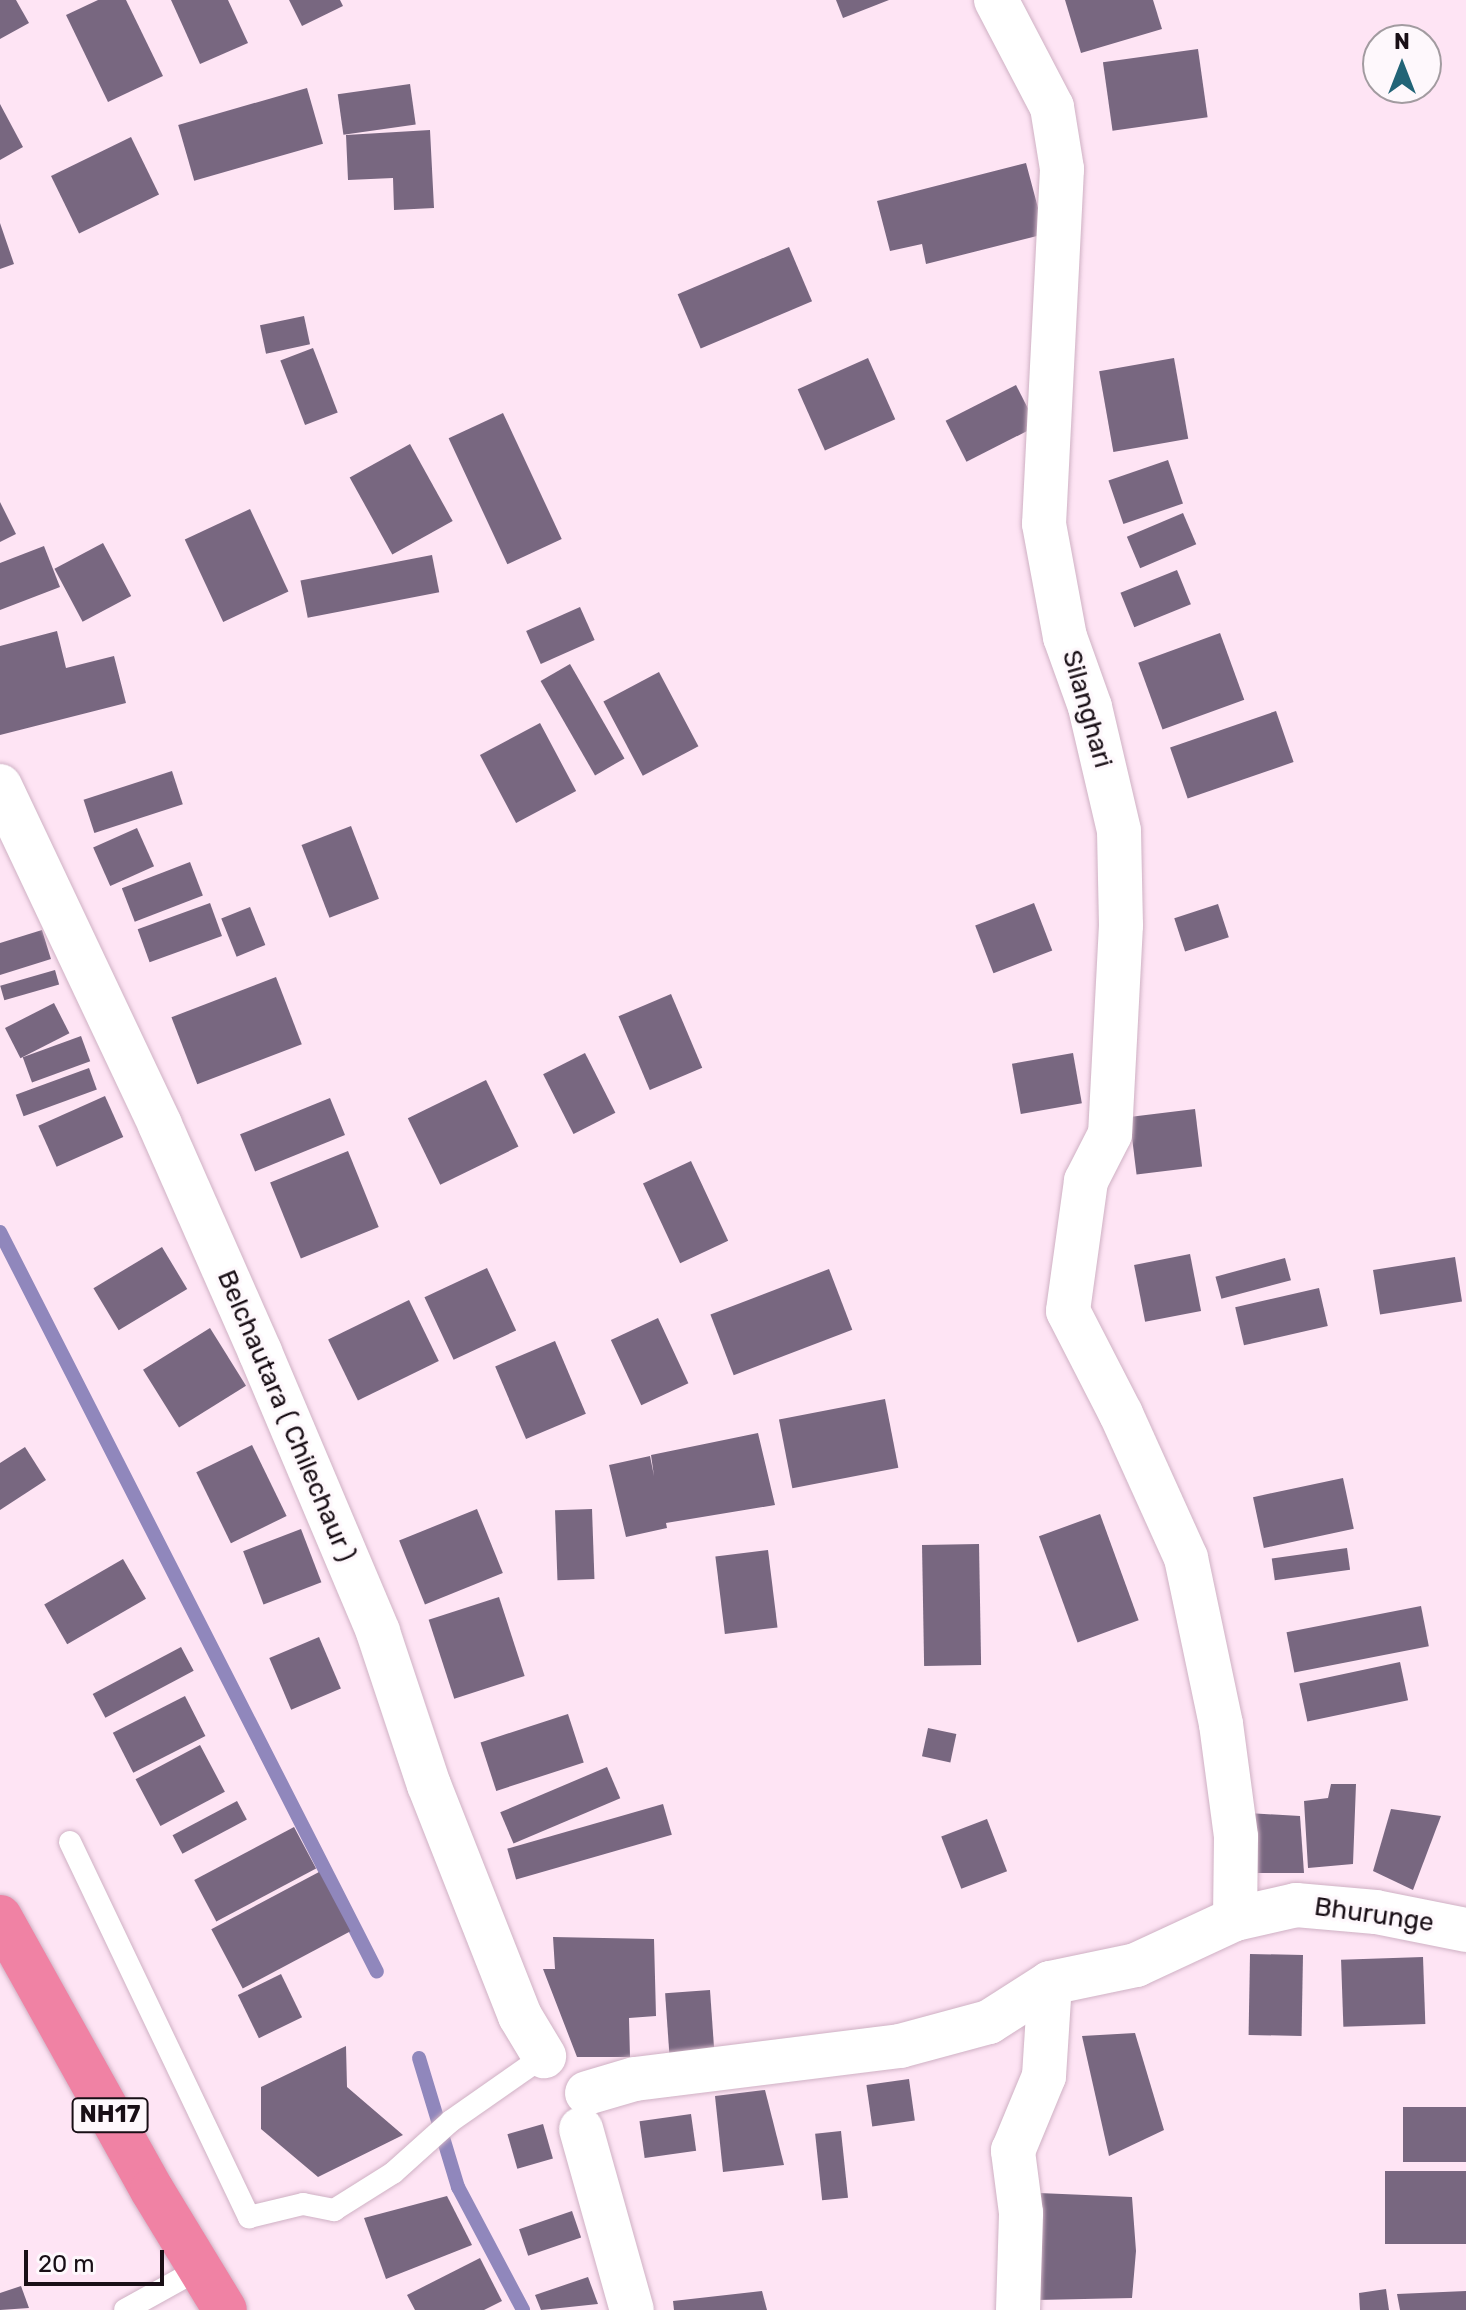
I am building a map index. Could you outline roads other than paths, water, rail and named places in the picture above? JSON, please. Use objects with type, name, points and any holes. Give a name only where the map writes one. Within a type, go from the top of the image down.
[{"type":"highway","name":"NH17","points":[[0,1917],[152,2190],[203,2267],[225,2310]]},
{"type":"street","name":"Silanghari","points":[[996,0],[1052,107],[1062,169],[1044,524],[1065,637],[1090,707],[1119,831],[1121,925],[1110,1134],[1086,1181],[1068,1311],[1121,1414],[1186,1558],[1223,1738],[1236,1837],[1235,1919]]},
{"type":"street","name":"Belchautara ( Chilechaur )","points":[[0,786],[160,1125],[260,1352],[378,1632],[429,1785],[520,2016],[544,2056]]},
{"type":"street","name":"Bhurunge","points":[[1050,1983],[1136,1965],[1235,1919],[1296,1905],[1376,1912],[1466,1930]]},
{"type":"street","points":[[632,2310],[584,2111],[635,2079],[900,2046],[989,2022],[1050,1983]]},
{"type":"street","points":[[1018,2310],[1015,2269],[1021,2213],[1013,2151],[1044,2076],[1050,1983]]},
{"type":"lane","points":[[70,1842],[249,2217],[303,2204],[334,2210],[393,2173],[451,2121],[544,2056]]},
{"type":"lane","points":[[125,2310],[203,2267]]},
{"type":"waterway","points":[[0,1232],[377,1972]]},
{"type":"waterway","points":[[419,2058],[458,2187],[523,2310]]}]
